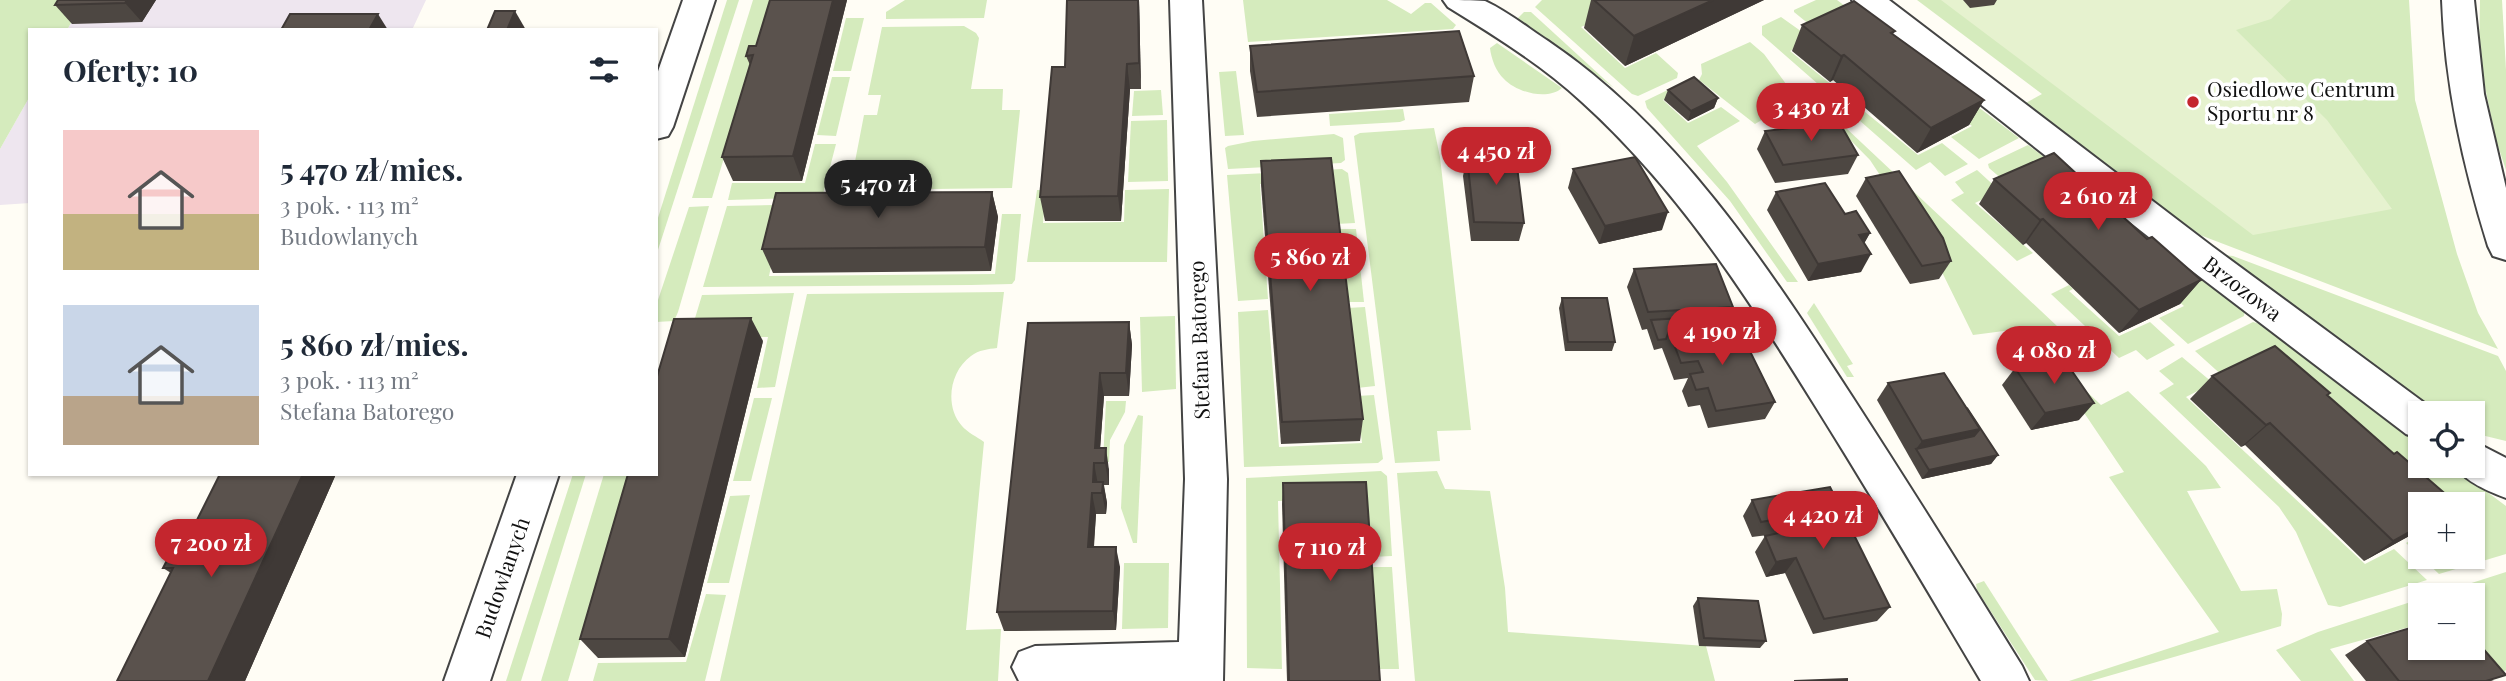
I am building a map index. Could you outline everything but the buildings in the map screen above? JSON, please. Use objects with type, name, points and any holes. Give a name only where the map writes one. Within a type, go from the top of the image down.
[{"type":"street","points":[[658,121],[699,0]]},
{"type":"street","name":"Stefana Batorego","points":[[1186,0],[1206,480],[1200,672]]},
{"type":"street","name":"Brzozowa","points":[[1868,0],[2200,257],[2408,413]]},
{"type":"street","points":[[2458,0],[2459,45],[2465,90],[2489,193],[2506,246]]},
{"type":"street","points":[[1474,3],[1593,92],[1632,128],[1696,201],[1766,293],[2006,681]]},
{"type":"street","points":[[2485,468],[2506,481]]},
{"type":"street","name":"Budowlanych","points":[[467,681],[537,476]]},
{"type":"street","points":[[1035,667],[1200,672]]},
{"type":"shaded area","points":[[84,0],[426,0],[413,28],[68,28]]},
{"type":"shaded area","points":[[28,100],[28,203],[0,205],[0,149]]},
{"type":"green space","points":[[0,0],[84,0],[68,28],[28,28],[28,100],[0,149]]},
{"type":"green space","points":[[727,0],[739,0],[658,250],[658,218]]},
{"type":"green space","points":[[753,0],[771,0],[712,198],[692,198]]},
{"type":"green space","points":[[905,0],[987,0],[984,18],[886,19],[886,12]]},
{"type":"green space","points":[[1243,0],[1387,0],[1411,14],[1425,3],[1431,3],[1456,25],[1453,29],[1248,42]]},
{"type":"green space","points":[[1542,0],[1642,0],[1581,27],[1625,68],[1656,53],[1678,73],[1677,78],[1638,96],[1632,94],[1535,7]]},
{"type":"green space","points":[[1816,0],[1837,0],[2019,138],[1979,159],[1951,137],[1972,126],[1843,24],[1821,34],[1794,12]]},
{"type":"green space","points":[[1917,0],[2409,0],[2415,100],[2457,254],[2478,313],[2498,349],[2200,235],[2022,105],[2042,94]]},
{"type":"green space","name":"Osiedlowe Centrum Sportu nr 8","points":[[1941,0],[2291,0],[2271,19],[2236,30],[2327,120],[2392,209],[2253,235]]},
{"type":"green space","points":[[2480,0],[2502,0],[2506,70],[2506,170],[2496,140],[2479,58]]},
{"type":"green space","points":[[1524,12],[1531,12],[1614,88],[1517,19]]},
{"type":"green space","points":[[1781,17],[1812,39],[1790,51],[1918,155],[1942,143],[1968,164],[1945,176],[1930,162],[1916,170],[1762,35],[1762,26]]},
{"type":"green space","points":[[846,18],[864,18],[851,71],[833,71]]},
{"type":"green space","points":[[964,26],[979,38],[971,89],[1003,89],[1002,110],[1020,110],[1012,188],[856,190],[852,177],[864,115],[877,115],[881,95],[868,95],[882,27]]},
{"type":"green space","points":[[1750,42],[1764,54],[1797,99],[1755,124],[1699,80],[1702,74],[1701,64]]},
{"type":"green space","points":[[1497,43],[1562,88],[1556,92],[1540,94],[1509,84],[1499,73],[1493,60],[1490,48]]},
{"type":"green space","points":[[1236,71],[1244,135],[1225,136],[1219,72]]},
{"type":"green space","points":[[832,77],[850,77],[836,136],[817,135]]},
{"type":"green space","points":[[1678,85],[1684,90],[1663,100],[1688,123],[1721,107],[1740,121],[1697,146],[1727,182],[1798,282],[1787,282],[1730,201],[1647,108],[1645,101]]},
{"type":"green space","points":[[1161,90],[1163,115],[1132,116],[1134,91]]},
{"type":"green space","points":[[1809,98],[1814,98],[2074,342],[2049,356],[2101,405],[2128,391],[2206,466],[2221,488],[2187,491],[2241,591],[2277,589],[2282,614],[2281,626],[2091,681],[2069,681],[2219,632],[2109,477],[2124,472],[2027,328],[1973,335],[1936,260],[1870,160]]},
{"type":"green space","points":[[1403,109],[1405,120],[1400,122],[1330,126],[1329,114]]},
{"type":"green space","points":[[1167,120],[1168,181],[1128,182],[1131,121]]},
{"type":"green space","points":[[1434,128],[1440,157],[1471,430],[1437,431],[1440,461],[1395,463],[1354,136],[1360,133]]},
{"type":"green space","points":[[1334,134],[1343,138],[1345,160],[1341,163],[1228,169],[1225,148],[1228,146],[1253,141]]},
{"type":"green space","points":[[815,144],[836,144],[823,194],[797,198],[728,200],[732,183],[805,183]]},
{"type":"green space","points":[[2028,145],[2245,307],[2244,316],[2188,344],[2159,318],[2184,306],[2036,174],[2010,186],[1989,168],[1988,164]]},
{"type":"green space","points":[[1342,169],[1348,173],[1355,223],[1336,224],[1332,181],[1260,184],[1268,299],[1238,301],[1227,175]]},
{"type":"green space","points":[[1977,170],[2000,191],[1975,203],[2033,253],[2017,261],[1951,200],[1964,193],[1955,182]]},
{"type":"green space","points":[[1169,189],[1167,262],[1027,262],[1037,190],[1046,190],[1043,223],[1124,222],[1125,190]]},
{"type":"green space","points":[[820,204],[782,216],[769,276],[995,274],[1002,214],[1021,214],[1015,280],[1012,284],[971,285],[703,287],[727,206]]},
{"type":"green space","points":[[709,206],[678,312],[674,321],[658,322],[658,300],[689,207]]},
{"type":"green space","points":[[1338,229],[1356,229],[1364,302],[1346,302]]},
{"type":"green space","points":[[2224,255],[2233,256],[2498,356],[2506,371],[2506,441],[2485,436],[2485,401],[2424,401]]},
{"type":"green space","points":[[2069,285],[2073,289],[2069,291],[2119,336],[2150,322],[2175,345],[2147,360],[2136,350],[2119,358],[2051,294]]},
{"type":"green space","points":[[1004,292],[997,348],[977,352],[964,362],[954,379],[951,399],[956,418],[962,426],[984,442],[966,630],[1001,629],[998,681],[720,681],[807,294]]},
{"type":"green space","points":[[794,293],[775,387],[757,388],[768,337],[689,338],[702,295]]},
{"type":"green space","points":[[1814,303],[1853,364],[1847,366],[1854,377],[1847,377],[1807,313]]},
{"type":"green space","points":[[1365,307],[1375,386],[1357,388],[1347,308]]},
{"type":"green space","points":[[1268,310],[1279,447],[1362,443],[1357,396],[1374,395],[1383,459],[1378,463],[1244,467],[1238,312]]},
{"type":"green space","points":[[1175,316],[1176,389],[1142,392],[1140,317]]},
{"type":"green space","points":[[2253,322],[2267,326],[2408,432],[2408,478],[2468,478],[2506,506],[2506,554],[2485,560],[2485,492],[2408,492],[2408,496],[2225,378],[2195,351]]},
{"type":"green space","points":[[2182,357],[2213,383],[2186,397],[2365,564],[2394,549],[2408,562],[2408,569],[2415,569],[2427,580],[2408,583],[2408,586],[2340,607],[2328,605],[2296,532],[2279,507],[2159,393],[2174,384],[2159,371]]},
{"type":"green space","points":[[754,398],[772,398],[751,481],[733,481]]},
{"type":"green space","points":[[1106,401],[1126,401],[1125,412],[1110,440],[1109,462],[1103,462]]},
{"type":"green space","points":[[1138,415],[1143,416],[1137,543],[1133,543],[1121,508],[1124,445]]},
{"type":"green space","points":[[1381,471],[1387,476],[1392,556],[1371,557],[1367,498],[1278,501],[1282,669],[1247,668],[1246,478]]},
{"type":"green space","points":[[1437,471],[1445,489],[1490,491],[1505,588],[1508,632],[1706,646],[1715,681],[1415,681],[1397,473]]},
{"type":"green space","points":[[572,476],[585,476],[521,681],[506,681]]},
{"type":"green space","points":[[603,476],[629,476],[568,681],[541,681]]},
{"type":"green space","points":[[750,495],[729,583],[707,583],[730,496]]},
{"type":"green space","points":[[1124,563],[1169,563],[1168,628],[1122,629]]},
{"type":"green space","points":[[1372,567],[1392,567],[1399,669],[1379,669]]},
{"type":"green space","points":[[2434,569],[2456,569],[2439,574]]},
{"type":"green space","points":[[2506,572],[2506,670],[2496,679],[2482,660],[2485,660],[2485,583],[2472,583]]},
{"type":"green space","points":[[1984,581],[2048,681],[2035,680],[1977,590],[1976,584]]},
{"type":"green space","points":[[706,594],[726,595],[705,681],[593,681],[598,663],[686,662]]},
{"type":"green space","points":[[2408,603],[2408,627],[2330,649],[2354,681],[2301,681],[2276,650],[2318,632]]},
{"type":"place","name":"Osiedlowe Centrum Sportu nr 8","points":[[2193,102]]}]
